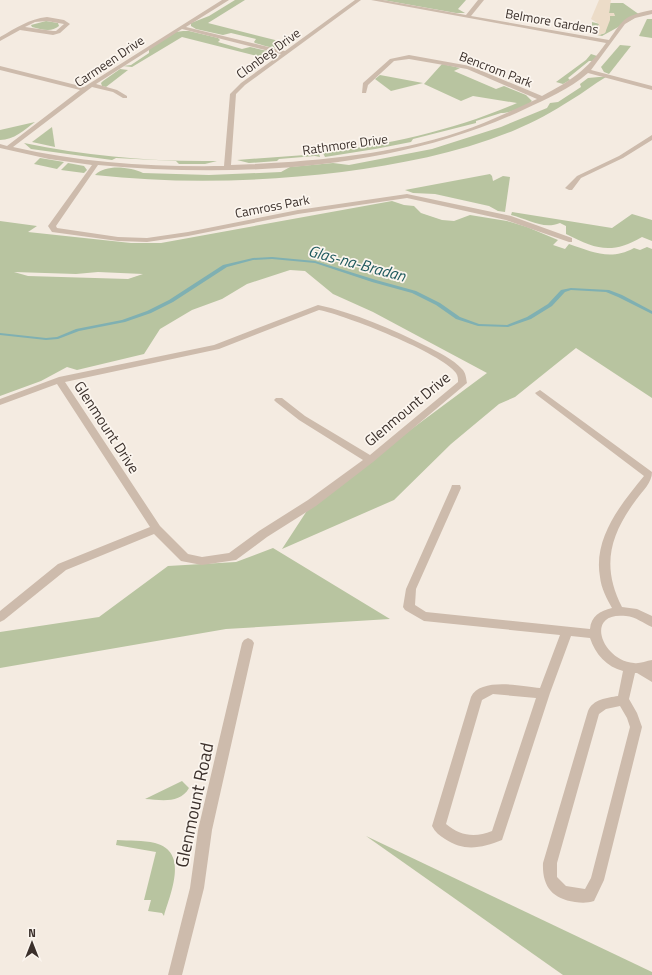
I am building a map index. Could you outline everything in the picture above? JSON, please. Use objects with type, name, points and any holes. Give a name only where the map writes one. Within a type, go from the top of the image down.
[{"type":"street","name":"Carmeen Drive","points":[[8,148],[85,89],[226,0]]},
{"type":"street","name":"Clonbeg Drive","points":[[227,168],[233,94],[243,84],[358,0]]},
{"type":"street","name":"Belmore Gardens","points":[[374,0],[610,42]]},
{"type":"street","points":[[467,17],[481,0]]},
{"type":"street","name":"Rathmore Drive","points":[[0,146],[52,158],[96,164],[156,168],[227,168],[272,166],[344,158],[391,150],[449,137],[490,122],[569,84],[586,71],[610,42],[622,24],[632,18],[652,12]]},
{"type":"street","points":[[0,39],[36,19],[42,18],[64,22],[67,24],[58,32],[53,33],[20,28]]},
{"type":"street","points":[[181,27],[286,53]]},
{"type":"street","name":"Bencrom Park","points":[[364,92],[365,84],[392,60],[409,57],[468,68],[541,98]]},
{"type":"street","points":[[0,68],[85,89]]},
{"type":"street","points":[[586,71],[652,88]]},
{"type":"street","points":[[91,85],[115,91],[125,97]]},
{"type":"street","points":[[569,188],[578,177],[621,157],[652,138]]},
{"type":"street","name":"Camross Park","points":[[96,164],[52,226],[55,230],[118,239],[147,240],[188,234],[306,211],[406,196],[417,197],[508,218],[569,240]]},
{"type":"street","name":"Glenmount Drive","points":[[0,402],[59,380],[216,347],[318,307],[328,308],[370,324],[446,360],[460,372],[463,383],[370,460],[312,503],[263,534],[232,557],[202,561],[185,558],[156,529],[59,380]]},
{"type":"street","points":[[540,393],[651,476],[624,509],[612,527],[605,554],[605,576],[611,596],[619,611]]},
{"type":"street","points":[[279,400],[302,418],[370,460]]},
{"type":"street","points":[[456,488],[412,589],[409,607],[424,616],[594,634]]},
{"type":"street","points":[[0,617],[62,567],[156,529]]},
{"type":"street","points":[[652,622],[639,614],[619,611],[601,618],[596,626],[594,634],[595,642],[604,656],[612,661],[634,668],[652,677]]},
{"type":"street","points":[[544,693],[492,689],[477,697],[439,826],[445,832],[469,843],[484,842],[497,835],[544,693],[567,632]]},
{"type":"street","name":"Glenmount Road","points":[[175,975],[196,888],[205,830],[248,643]]},
{"type":"street","points":[[634,668],[652,665]]},
{"type":"street","points":[[624,700],[603,704],[594,711],[550,863],[551,879],[560,890],[575,896],[588,896],[597,880],[636,727],[633,717],[624,700],[634,668]]},
{"type":"green space","points":[[235,0],[245,0],[208,23],[291,44],[283,48],[273,48],[255,43],[254,42],[256,39],[231,33],[223,35],[196,29],[191,26],[191,23],[209,16]]},
{"type":"green space","points":[[383,0],[466,0],[458,9],[465,13],[456,13]]},
{"type":"green space","points":[[610,3],[623,3],[640,15],[602,36],[573,30],[583,30],[592,27],[592,22],[600,24],[593,33],[599,35],[605,33],[609,16],[615,16],[609,13]]},
{"type":"green space","points":[[647,19],[652,19],[652,38],[639,36]]},
{"type":"green space","points":[[46,21],[58,23],[59,26],[46,30],[32,27],[31,25]]},
{"type":"green space","points":[[183,31],[218,38],[220,40],[218,42],[242,49],[250,47],[276,54],[269,59],[182,37],[132,67],[123,66],[131,65],[149,53],[149,49],[176,32]]},
{"type":"green space","points":[[620,45],[631,46],[609,74],[604,72],[601,67]]},
{"type":"green space","points":[[591,54],[597,56],[593,61],[589,61],[568,78],[570,80],[563,84],[556,82],[586,60]]},
{"type":"green space","points":[[442,64],[460,68],[454,71],[496,89],[504,86],[526,95],[532,101],[513,111],[501,113],[476,121],[476,123],[413,139],[411,142],[325,157],[323,153],[422,135],[494,113],[517,103],[473,96],[461,101],[424,84]]},
{"type":"green space","points":[[120,69],[128,70],[106,87],[102,86],[101,83],[103,81]]},
{"type":"green space","points":[[380,75],[423,83],[391,91],[375,79]]},
{"type":"green space","points":[[606,77],[537,120],[494,138],[430,157],[342,172],[249,180],[157,180],[95,175],[105,169],[112,168],[132,169],[143,173],[209,175],[281,172],[290,167],[333,163],[349,165],[432,149],[501,127],[547,108],[550,103],[558,102],[581,87],[580,84],[588,78]]},
{"type":"green space","points":[[35,122],[14,136],[5,140],[0,140],[0,130]]},
{"type":"green space","points":[[52,127],[55,147],[32,142]]},
{"type":"green space","points":[[24,143],[96,155],[144,159],[217,161],[205,164],[179,164],[176,161],[116,158],[112,160],[31,149]]},
{"type":"green space","points":[[319,154],[320,157],[315,156],[279,159],[277,161],[249,163],[237,160]]},
{"type":"green space","points":[[40,158],[64,162],[57,169],[34,164]]},
{"type":"green space","points":[[68,163],[84,166],[87,170],[84,173],[61,170]]},
{"type":"green space","points":[[490,174],[493,181],[503,176],[510,177],[505,212],[498,211],[489,206],[435,194],[413,193],[405,190]]},
{"type":"green space","points":[[392,201],[404,205],[414,206],[421,213],[442,220],[454,221],[470,215],[507,221],[527,227],[558,240],[553,245],[565,249],[569,244],[609,255],[625,252],[634,248],[640,250],[647,247],[652,249],[652,398],[576,348],[515,397],[499,404],[451,444],[394,500],[282,549],[312,503],[487,373],[373,312],[333,294],[305,271],[290,270],[247,284],[222,299],[192,310],[160,329],[144,354],[77,370],[67,367],[41,381],[0,396],[0,221],[37,226],[28,232],[131,243],[161,243]],"holes":[[[14,272],[76,274],[98,272],[143,274],[128,279],[28,276]]]},
{"type":"green space","points":[[512,212],[612,228],[632,214],[652,220],[652,241],[642,237],[621,246],[604,248],[586,243],[566,234],[566,226],[560,223],[554,225],[542,225],[511,215]]},
{"type":"green space","points":[[273,548],[390,619],[226,629],[0,668],[0,632],[99,617],[168,566],[236,562]]},
{"type":"green space","points":[[182,781],[189,788],[181,797],[170,800],[145,799]]},
{"type":"green space","points":[[366,836],[652,972],[652,975],[563,975]]},
{"type":"green space","points":[[117,840],[155,843],[165,848],[172,855],[175,864],[175,874],[164,916],[162,913],[148,911],[151,900],[144,900],[156,852],[116,845]]},
{"type":"shaded area","points":[[599,0],[611,0],[609,13],[614,13],[615,16],[610,16],[605,33],[599,35],[593,33],[599,24],[591,19]]},
{"type":"waterway","name":"Glas-na-Bradan","points":[[0,334],[46,339],[58,338],[78,330],[123,321],[149,312],[171,301],[225,266],[253,259],[272,258],[315,262],[414,292],[438,304],[458,318],[478,325],[508,326],[529,318],[550,305],[563,291],[571,289],[607,291],[620,296],[652,313]]}]
